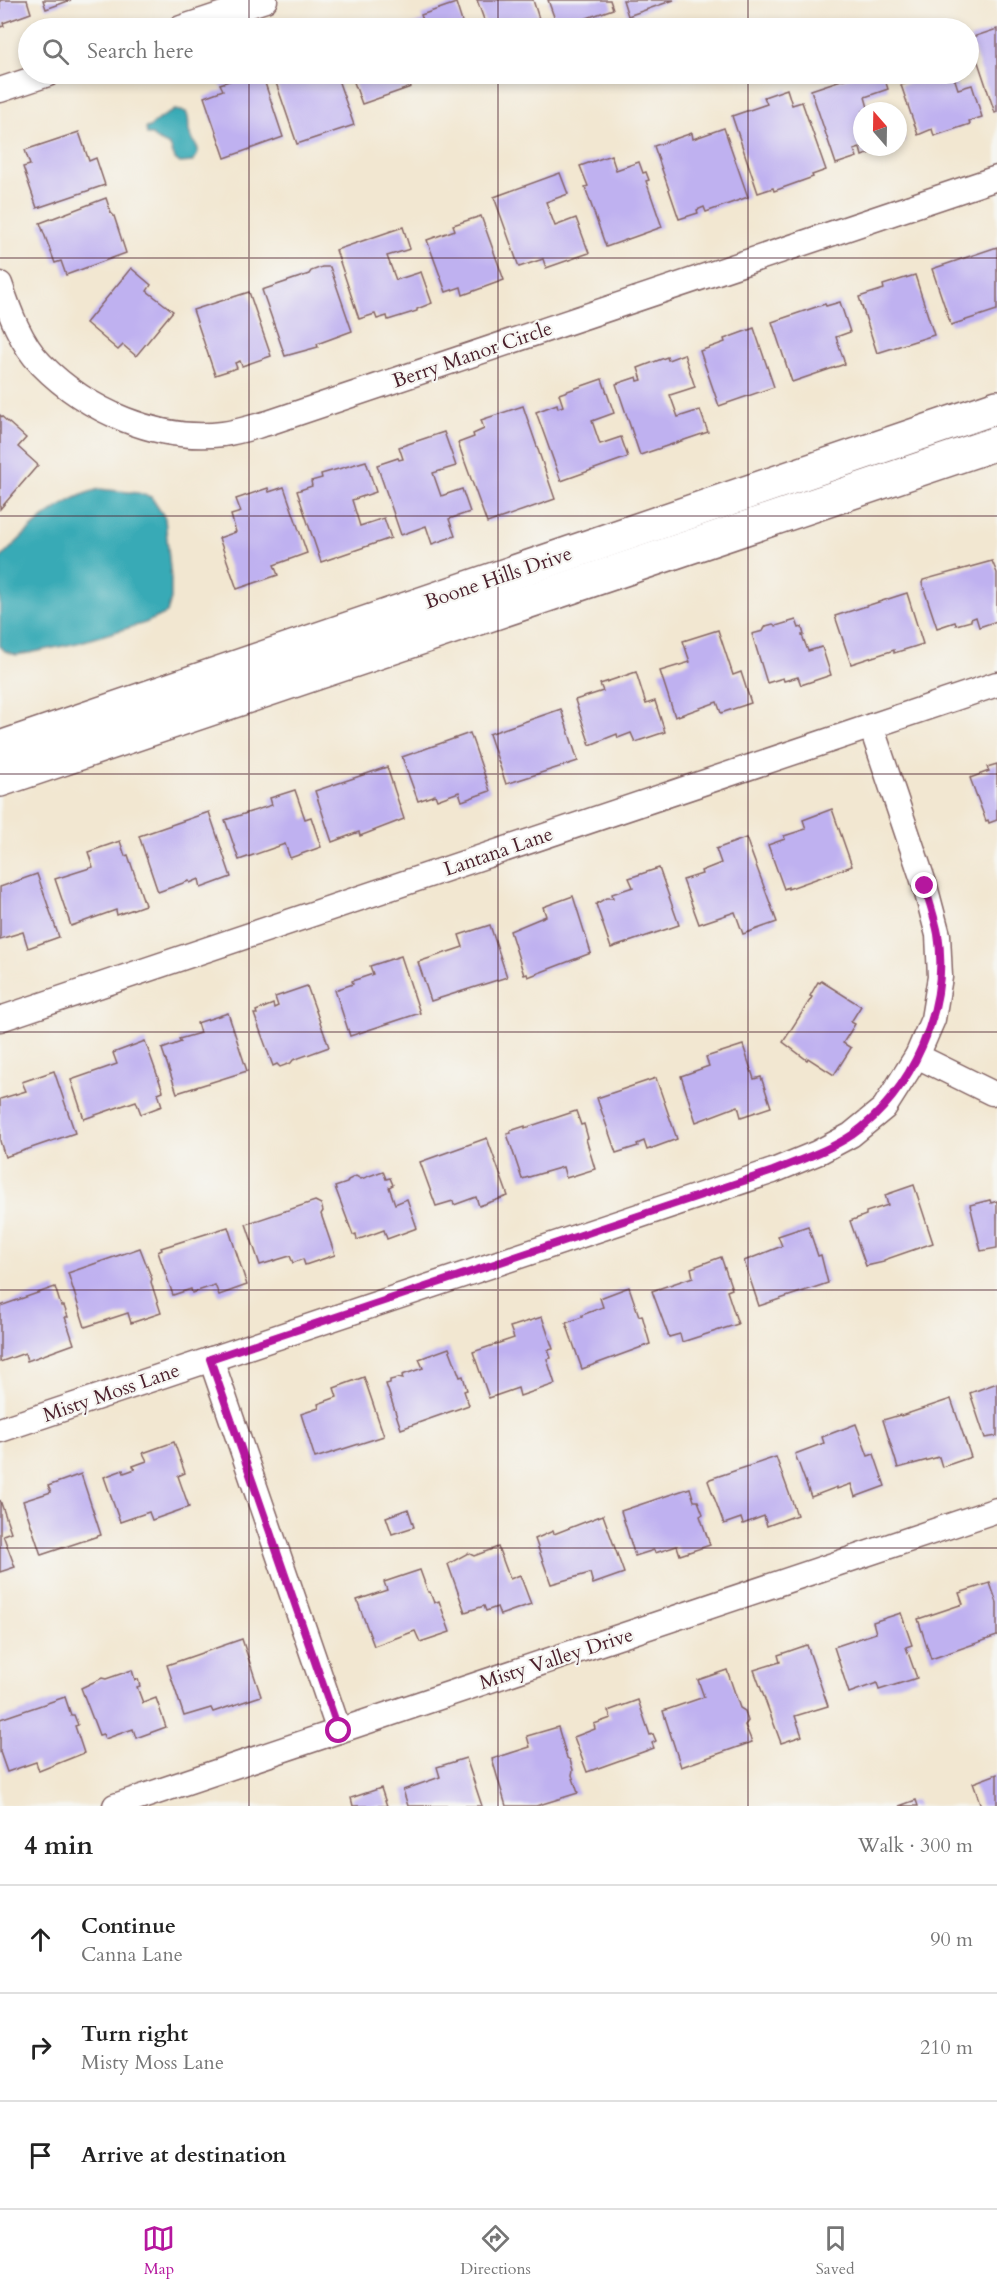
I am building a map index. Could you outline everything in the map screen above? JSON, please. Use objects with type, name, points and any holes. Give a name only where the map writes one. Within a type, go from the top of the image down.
[{"type":"street","points":[[211,18],[265,0]]},
{"type":"street","points":[[0,90],[18,84]]},
{"type":"street","name":"Berry Manor Circle","points":[[0,284],[19,331],[40,363],[70,388],[101,409],[136,424],[178,434],[223,434],[268,423],[997,178]]},
{"type":"street","name":"Boone Hills Drive","points":[[0,748],[997,407]]},
{"type":"street","name":"Boone Hills Drive","points":[[0,780],[997,443]]},
{"type":"street","name":"Lantana Lane","points":[[0,1019],[997,684]]},
{"type":"street","name":"Misty Moss Lane","points":[[0,1430],[773,1171],[817,1153],[851,1135],[884,1108],[917,1056],[933,1019],[940,977],[938,935],[925,886],[871,726]]},
{"type":"street","points":[[917,1056],[992,1093]]},
{"type":"street","points":[[210,1359],[339,1731]]},
{"type":"street","name":"Misty Valley Drive","points":[[115,1806],[997,1510]]},
{"type":"water","points":[[175,110],[186,112],[187,115],[189,131],[198,149],[192,162],[180,163],[175,159],[170,146],[152,135],[147,135],[146,128]]},
{"type":"water","points":[[99,489],[138,493],[151,497],[165,518],[171,579],[171,599],[167,613],[145,623],[77,643],[16,655],[5,651],[0,646],[0,559],[33,527],[57,508],[70,500]]},
{"type":"building","points":[[0,0],[27,0],[31,13],[3,23],[4,26],[0,27]]},
{"type":"building","points":[[43,0],[71,0],[46,9]]},
{"type":"building","points":[[477,0],[533,0],[539,18],[483,18]]},
{"type":"building","points":[[548,0],[610,0],[613,9],[587,18],[554,18]]},
{"type":"building","points":[[623,0],[674,0],[628,16]]},
{"type":"building","points":[[456,3],[461,18],[422,18],[421,15]]},
{"type":"building","points":[[997,29],[997,112],[995,113],[979,65],[979,35]]},
{"type":"building","points":[[220,84],[265,84],[283,137],[225,158],[204,97],[223,90]]},
{"type":"building","points":[[276,84],[340,84],[354,125],[297,144]]},
{"type":"building","points":[[355,84],[410,84],[411,87],[362,104]]},
{"type":"building","points":[[829,84],[886,84],[888,89],[865,97],[866,102],[853,102],[853,156],[857,157],[836,164],[811,90]]},
{"type":"building","points":[[904,84],[956,84],[958,89],[972,85],[982,117],[969,121],[970,124],[934,136],[932,129],[918,135],[901,85]]},
{"type":"building","points":[[787,89],[792,105],[802,102],[826,170],[774,191],[773,188],[758,193],[732,116],[767,104],[764,97]]},
{"type":"building","points":[[724,128],[748,197],[706,212],[704,207],[697,210],[698,213],[679,219],[654,146],[692,133],[693,139]]},
{"type":"building","points":[[79,132],[89,161],[96,158],[105,185],[37,208],[23,167],[30,165],[25,150]]},
{"type":"building","points":[[611,155],[616,170],[639,162],[643,173],[646,172],[649,180],[646,181],[662,227],[606,247],[580,166]]},
{"type":"building","points":[[560,173],[568,194],[546,202],[555,226],[576,218],[589,253],[546,268],[543,259],[519,267],[494,197]]},
{"type":"building","points":[[106,198],[126,253],[66,275],[61,261],[55,263],[40,223]]},
{"type":"building","points":[[481,216],[504,280],[463,295],[461,287],[446,292],[427,240],[455,230],[453,225]]},
{"type":"building","points":[[403,227],[410,249],[387,256],[396,280],[421,272],[432,303],[417,311],[388,320],[387,316],[377,319],[375,314],[359,319],[336,250]]},
{"type":"building","points":[[997,247],[997,310],[951,325],[932,269]]},
{"type":"building","points":[[322,267],[330,267],[352,331],[317,344],[318,347],[285,356],[262,290],[309,274]]},
{"type":"building","points":[[131,268],[151,285],[147,291],[173,311],[136,356],[123,345],[118,350],[86,323]]},
{"type":"building","points":[[915,275],[934,335],[877,353],[859,297],[884,289],[883,285]]},
{"type":"building","points":[[249,292],[271,356],[242,366],[240,361],[235,363],[237,368],[215,375],[193,310]]},
{"type":"building","points":[[840,302],[850,332],[836,337],[845,364],[792,382],[772,322],[825,304],[826,306]]},
{"type":"building","points":[[754,328],[774,387],[719,406],[700,351]]},
{"type":"building","points":[[684,354],[695,387],[670,395],[678,417],[700,410],[708,432],[640,455],[616,384],[637,377],[638,381],[642,380],[638,368],[667,357],[668,360]]},
{"type":"building","points":[[602,379],[614,413],[592,421],[600,444],[621,437],[628,457],[561,481],[536,412],[557,404],[558,408],[563,406],[559,394]]},
{"type":"building","points":[[523,406],[555,499],[487,523],[458,443],[474,437],[473,434],[484,429],[481,420]]},
{"type":"building","points":[[0,415],[26,438],[18,447],[38,465],[0,509]]},
{"type":"building","points":[[444,432],[456,466],[433,473],[441,496],[462,489],[470,512],[449,519],[455,536],[432,544],[426,526],[401,535],[377,465],[398,458],[403,459],[399,447]]},
{"type":"building","points":[[366,461],[376,492],[352,500],[360,526],[384,518],[391,538],[321,562],[297,491],[312,486],[311,481],[322,478],[321,474]]},
{"type":"building","points":[[284,487],[307,553],[274,565],[278,575],[237,589],[219,538],[236,532],[231,515],[241,512],[236,499],[268,488],[269,492]]},
{"type":"building","points":[[992,561],[997,573],[997,621],[979,627],[976,617],[971,621],[956,625],[955,622],[937,628],[923,580]]},
{"type":"building","points":[[907,593],[923,644],[894,653],[894,650],[851,664],[835,616]]},
{"type":"building","points":[[796,620],[799,628],[802,627],[804,635],[802,635],[808,651],[822,647],[831,675],[801,685],[798,677],[784,681],[783,678],[767,683],[752,634],[763,631],[766,626],[773,624],[776,626]]},
{"type":"building","points":[[718,630],[733,675],[741,672],[751,703],[721,713],[717,702],[675,717],[660,671],[690,662],[683,641]]},
{"type":"building","points":[[636,672],[646,704],[655,701],[665,732],[635,742],[631,733],[618,738],[617,734],[590,745],[575,700],[603,691],[600,684]]},
{"type":"building","points":[[561,709],[578,761],[506,784],[489,734]]},
{"type":"building","points":[[470,733],[490,791],[462,801],[459,792],[437,800],[435,795],[418,801],[402,757]]},
{"type":"building","points":[[997,764],[997,820],[989,823],[988,820],[986,821],[970,778],[989,771],[987,767]]},
{"type":"building","points":[[387,767],[404,819],[360,836],[359,832],[332,842],[315,791]]},
{"type":"building","points":[[295,790],[305,819],[311,817],[321,847],[290,858],[285,844],[239,860],[225,820],[272,805],[270,798]]},
{"type":"building","points":[[832,809],[852,866],[784,889],[768,845],[785,839],[784,836],[806,829],[803,820]]},
{"type":"building","points":[[209,812],[231,877],[201,888],[199,879],[158,892],[139,836]]},
{"type":"building","points":[[746,838],[777,922],[743,934],[735,912],[699,924],[683,880],[702,874],[701,871],[721,863],[716,849]]},
{"type":"building","points":[[120,841],[125,856],[128,855],[145,905],[117,915],[116,910],[71,926],[55,879],[93,867],[88,852]]},
{"type":"building","points":[[659,868],[679,925],[611,948],[596,904],[606,898],[613,898],[612,894],[633,887],[629,878]]},
{"type":"building","points":[[37,874],[59,937],[28,948],[23,932],[0,939],[0,887]]},
{"type":"building","points":[[573,896],[591,953],[528,977],[527,974],[524,975],[510,931],[546,916],[543,907]]},
{"type":"building","points":[[490,925],[507,977],[431,1001],[418,962],[463,947],[459,935]]},
{"type":"building","points":[[401,956],[420,1013],[350,1036],[335,990],[373,974],[370,966]]},
{"type":"building","points":[[821,981],[861,1006],[851,1022],[855,1024],[843,1043],[851,1048],[834,1075],[808,1058],[807,1060],[783,1042],[812,997],[810,996],[818,982]]},
{"type":"building","points":[[307,986],[329,1047],[280,1067],[277,1064],[273,1066],[254,1014],[273,1004],[274,1008],[278,1006],[275,997]]},
{"type":"building","points":[[228,1013],[247,1071],[177,1093],[162,1049],[181,1042],[179,1039],[200,1033],[197,1023]]},
{"type":"building","points":[[145,1041],[163,1091],[158,1093],[162,1106],[141,1114],[136,1101],[84,1119],[71,1080],[117,1064],[113,1053]]},
{"type":"building","points":[[743,1045],[754,1079],[761,1077],[771,1107],[741,1117],[738,1106],[696,1122],[681,1076],[709,1066],[706,1057]]},
{"type":"building","points":[[54,1071],[75,1133],[5,1157],[0,1141],[0,1099],[26,1091],[22,1082]]},
{"type":"building","points":[[656,1078],[677,1139],[647,1150],[644,1141],[637,1144],[638,1146],[616,1153],[597,1098]]},
{"type":"building","points":[[576,1111],[581,1125],[584,1124],[595,1169],[566,1178],[563,1167],[522,1179],[507,1134],[525,1126],[525,1128]]},
{"type":"building","points":[[487,1138],[508,1196],[479,1206],[476,1197],[454,1205],[453,1201],[436,1206],[420,1162]]},
{"type":"building","points":[[383,1171],[386,1179],[390,1178],[393,1185],[389,1187],[395,1204],[407,1199],[417,1228],[387,1239],[384,1230],[357,1240],[335,1187],[347,1183],[356,1176],[361,1179]]},
{"type":"building","points":[[914,1185],[933,1243],[884,1260],[884,1262],[866,1266],[850,1221],[866,1215],[866,1212],[888,1205],[885,1195]]},
{"type":"building","points":[[990,1200],[991,1203],[997,1201],[997,1248],[981,1251],[970,1205]]},
{"type":"building","points":[[315,1201],[321,1204],[323,1211],[321,1214],[335,1255],[305,1265],[303,1259],[293,1263],[290,1256],[260,1265],[246,1224]]},
{"type":"building","points":[[808,1226],[818,1256],[821,1255],[828,1283],[759,1306],[744,1261],[782,1246],[778,1236]]},
{"type":"building","points":[[228,1227],[247,1285],[219,1295],[215,1285],[192,1293],[191,1289],[173,1295],[158,1252],[162,1250],[161,1248]]},
{"type":"building","points":[[140,1248],[152,1279],[161,1313],[131,1323],[128,1313],[85,1327],[68,1273]]},
{"type":"building","points":[[721,1257],[732,1289],[727,1291],[738,1324],[682,1342],[680,1334],[669,1337],[652,1291],[693,1277],[691,1268]]},
{"type":"building","points":[[55,1287],[61,1306],[64,1306],[68,1317],[65,1317],[74,1344],[27,1361],[25,1353],[0,1362],[0,1306]]},
{"type":"building","points":[[629,1287],[639,1316],[642,1315],[650,1344],[582,1369],[566,1323],[603,1307],[600,1298]]},
{"type":"building","points":[[542,1317],[553,1349],[548,1350],[551,1358],[547,1359],[555,1384],[520,1396],[518,1388],[489,1398],[473,1352],[514,1338],[510,1327]]},
{"type":"building","points":[[449,1348],[460,1377],[463,1376],[467,1390],[464,1391],[469,1405],[401,1429],[386,1384],[390,1383],[390,1380],[403,1379],[402,1375],[423,1368],[419,1359]]},
{"type":"building","points":[[364,1377],[384,1436],[315,1458],[301,1414],[319,1408],[318,1404],[337,1397],[334,1388]]},
{"type":"building","points":[[997,1383],[997,1436],[985,1438],[970,1393]]},
{"type":"building","points":[[951,1399],[971,1457],[942,1467],[939,1457],[898,1468],[883,1420]]},
{"type":"building","points":[[856,1424],[868,1456],[874,1454],[885,1486],[855,1497],[851,1484],[811,1497],[795,1454],[824,1443],[822,1437]]},
{"type":"building","points":[[174,1442],[185,1473],[178,1476],[189,1507],[152,1520],[149,1512],[120,1522],[104,1477],[123,1470],[124,1473],[135,1469],[133,1466],[147,1461],[143,1453]]},
{"type":"building","points":[[776,1457],[797,1515],[767,1526],[764,1516],[743,1524],[741,1518],[724,1524],[708,1481]]},
{"type":"building","points":[[81,1474],[101,1535],[41,1555],[23,1501],[51,1492],[48,1486]]},
{"type":"building","points":[[690,1488],[694,1501],[698,1501],[703,1514],[700,1516],[710,1545],[680,1555],[677,1546],[635,1556],[621,1511]]},
{"type":"building","points":[[0,1500],[11,1532],[3,1535],[15,1567],[0,1572]]},
{"type":"building","points":[[408,1509],[414,1527],[392,1534],[386,1517]]},
{"type":"building","points":[[603,1515],[624,1573],[593,1584],[590,1573],[551,1584],[535,1539]]},
{"type":"building","points":[[498,1547],[510,1579],[520,1575],[531,1604],[500,1615],[497,1607],[486,1611],[484,1606],[465,1612],[448,1564],[468,1553],[474,1556]]},
{"type":"building","points":[[420,1570],[434,1603],[439,1601],[450,1632],[420,1642],[415,1631],[374,1646],[357,1600],[387,1590],[384,1582]]},
{"type":"building","points":[[990,1583],[997,1603],[997,1636],[931,1659],[918,1619],[963,1604],[959,1593]]},
{"type":"building","points":[[901,1613],[912,1645],[906,1647],[917,1678],[879,1690],[877,1683],[849,1693],[834,1647],[876,1633],[873,1622]]},
{"type":"building","points":[[242,1639],[261,1696],[213,1712],[211,1708],[184,1716],[167,1665]]},
{"type":"building","points":[[807,1645],[828,1706],[795,1716],[802,1736],[781,1743],[754,1670],[780,1662],[778,1655]]},
{"type":"building","points":[[132,1670],[135,1680],[138,1679],[140,1686],[137,1687],[143,1703],[156,1698],[166,1727],[136,1738],[133,1729],[105,1739],[103,1734],[99,1735],[81,1688],[102,1678],[106,1679]]},
{"type":"building","points":[[727,1670],[740,1708],[745,1711],[748,1721],[745,1725],[752,1742],[681,1767],[663,1711],[704,1697],[698,1680]]},
{"type":"building","points":[[65,1697],[71,1715],[74,1715],[78,1725],[75,1726],[84,1753],[39,1771],[36,1762],[7,1772],[0,1752],[0,1719]]},
{"type":"building","points":[[638,1700],[650,1735],[653,1734],[656,1741],[652,1743],[654,1748],[587,1772],[574,1737],[595,1729],[594,1724],[611,1718],[608,1711]]},
{"type":"building","points":[[558,1727],[567,1758],[570,1760],[578,1793],[536,1806],[506,1806],[492,1759],[530,1747],[527,1736]]},
{"type":"building","points":[[466,1758],[482,1806],[408,1806],[403,1790],[440,1777],[437,1767]]},
{"type":"building","points":[[997,1774],[997,1806],[981,1806],[973,1783]]},
{"type":"building","points":[[381,1788],[387,1806],[353,1806],[351,1798]]},
{"type":"building","points":[[916,1800],[918,1806],[899,1806]]},
{"type":"route","points":[[339,1731],[210,1359],[773,1171],[817,1153],[851,1135],[884,1108],[904,1080],[933,1019],[940,977],[938,935],[925,886]]}]
